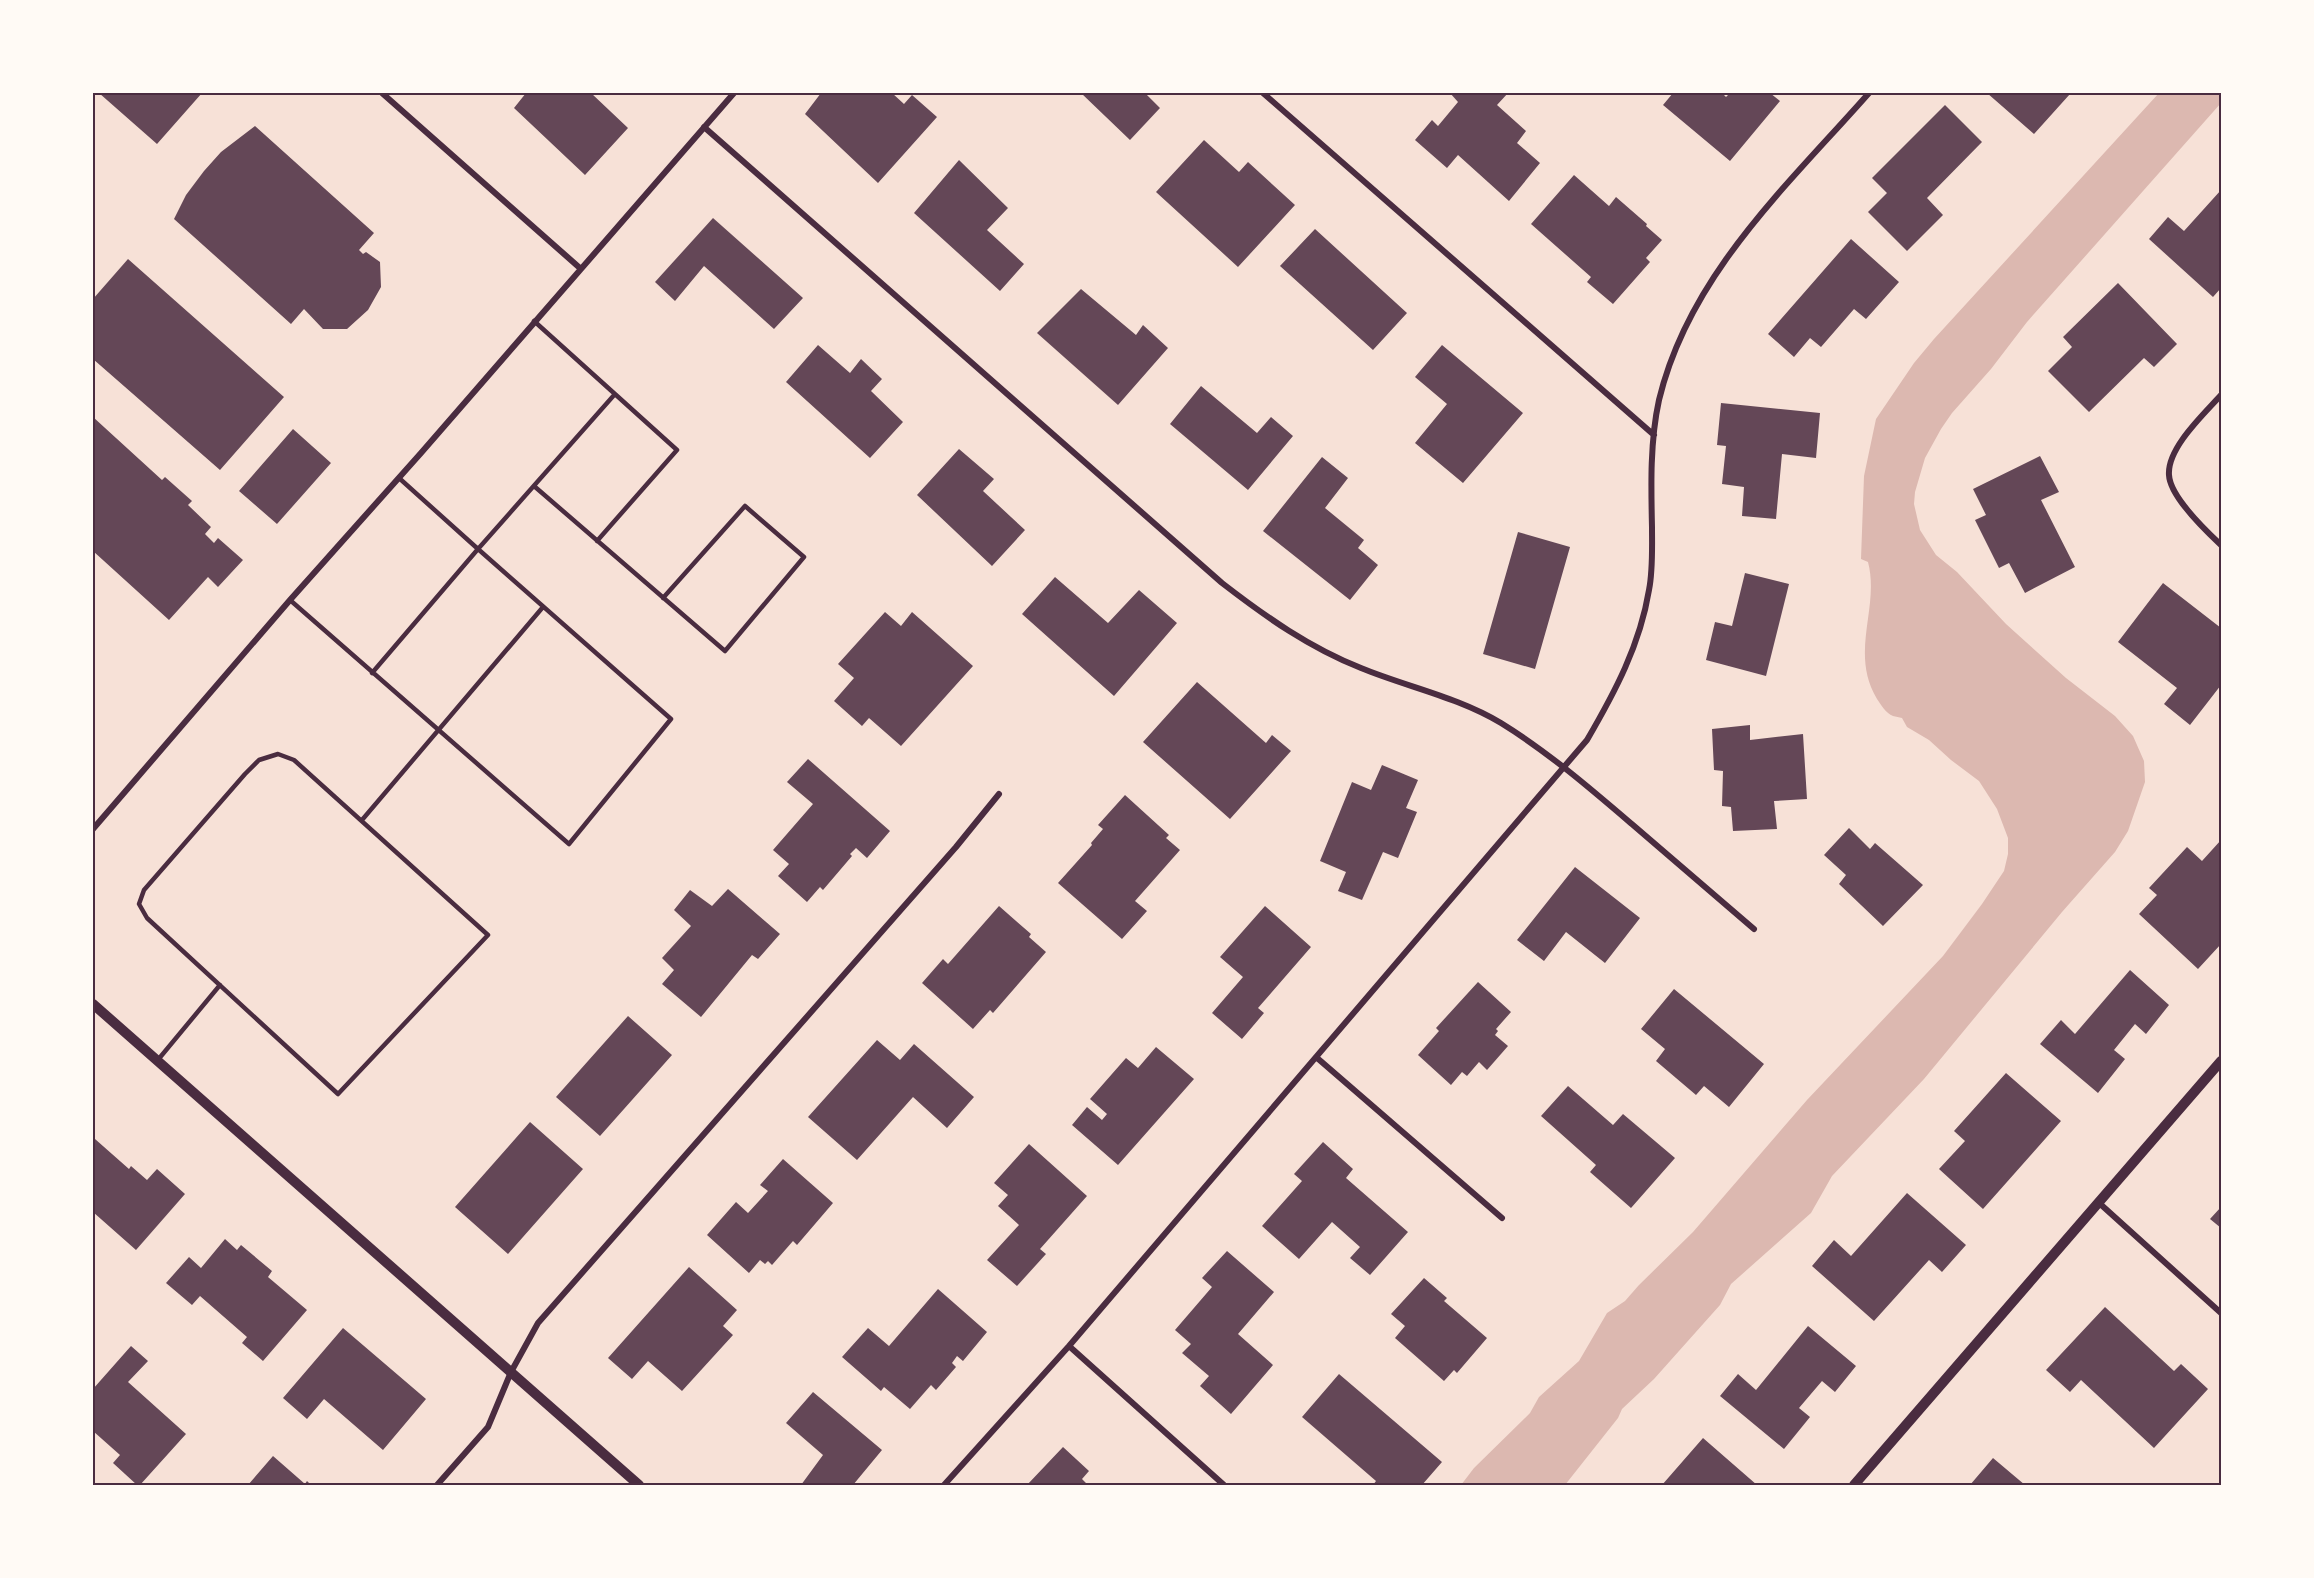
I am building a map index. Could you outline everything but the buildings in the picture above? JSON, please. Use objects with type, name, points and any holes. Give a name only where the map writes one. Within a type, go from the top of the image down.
[{"type":"street","points":[[382,93],[581,269]]},
{"type":"street","points":[[93,829],[290,600],[734,93]]},
{"type":"street","points":[[1263,93],[1654,435]]},
{"type":"street","points":[[944,1485],[1069,1346],[1587,740],[1616,691],[1641,627],[1650,589],[1654,435],[1666,376],[1686,326],[1701,295],[1742,238],[1867,94]]},
{"type":"street","points":[[704,127],[1222,583],[1254,608],[1327,654],[1451,700],[1499,722],[1563,768],[1754,929]]},
{"type":"street","points":[[2221,394],[2188,433],[2173,455],[2168,476],[2176,494],[2194,519],[2221,545]]},
{"type":"street","points":[[437,1485],[488,1427],[511,1372],[538,1323],[948,856],[999,794]]},
{"type":"street","points":[[93,1004],[639,1485]]},
{"type":"street","points":[[1316,1057],[1502,1218]]},
{"type":"street","points":[[1854,1485],[2221,1061]]},
{"type":"street","points":[[2098,1202],[2221,1313]]},
{"type":"street","points":[[1069,1346],[1224,1485]]},
{"type":"lane","points":[[534,321],[677,450],[597,541]]},
{"type":"lane","points":[[372,673],[615,394]]},
{"type":"lane","points":[[290,600],[569,844],[670,719],[399,478]]},
{"type":"lane","points":[[534,486],[597,541],[663,598],[725,651],[804,557],[745,506],[663,598]]},
{"type":"lane","points":[[362,820],[543,607]]},
{"type":"lane","points":[[278,754],[294,760],[362,820],[488,935],[338,1094],[147,918],[139,904],[144,890],[260,760],[278,754]]},
{"type":"lane","points":[[157,1061],[220,985]]},
{"type":"shaded area","points":[[2159,93],[2221,93],[2221,103],[2027,322],[1991,369],[1952,413],[1925,458],[1915,492],[1914,504],[1920,530],[1936,555],[1957,572],[2006,624],[2066,678],[2115,716],[2133,736],[2144,761],[2145,782],[2128,831],[2115,852],[2062,912],[1924,1079],[1832,1176],[1811,1213],[1731,1284],[1720,1305],[1654,1379],[1622,1409],[1618,1418],[1565,1485],[1461,1485],[1474,1468],[1530,1413],[1539,1397],[1579,1361],[1607,1313],[1625,1301],[1693,1232],[1807,1100],[1943,956],[2004,871],[2008,854],[2008,838],[1997,809],[1979,781],[1929,740],[1907,727],[1902,718],[1888,713],[1877,699],[1869,682],[1865,664],[1865,647],[1871,579],[1868,562],[1861,559],[1864,476],[1876,419],[1914,363]]}]
